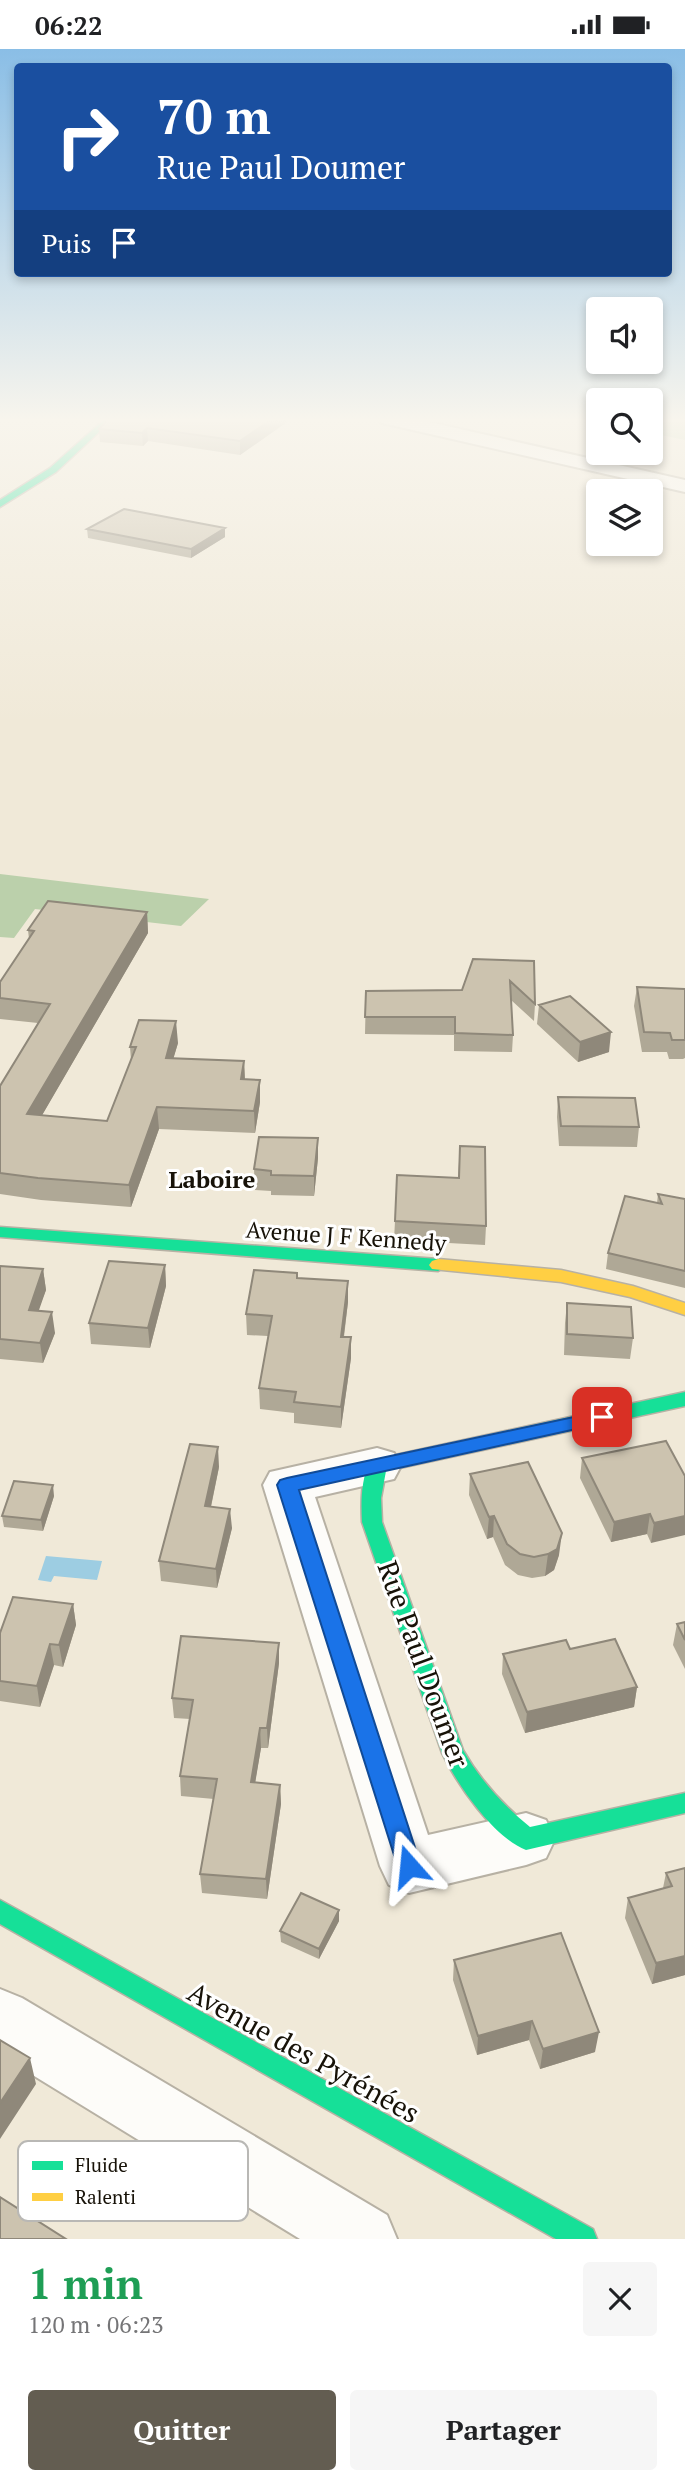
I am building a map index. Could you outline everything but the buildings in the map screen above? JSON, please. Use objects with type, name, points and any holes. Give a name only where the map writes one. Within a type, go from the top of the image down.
[{"type":"street","name":"Avenue J F Kennedy","points":[[0,1232],[543,1273],[586,1280],[652,1297],[685,1309]]},
{"type":"street","points":[[685,1399],[287,1485],[409,1866],[685,1803]]},
{"type":"street","name":"Rue Paul Doumer","points":[[377,1465],[371,1498],[372,1522],[453,1753],[467,1781],[493,1812],[526,1839]]},
{"type":"street","name":"Avenue des Pyrénées","points":[[0,1911],[583,2239]]},
{"type":"street","points":[[0,2019],[201,2141]]},
{"type":"street","points":[[248,2169],[363,2239]]},
{"type":"green space","points":[[0,874],[209,899],[181,926],[35,909],[14,938],[0,937]]},
{"type":"water","points":[[46,1556],[102,1561],[97,1580],[54,1576],[51,1582],[38,1580]]},
{"type":"traffic: fast","points":[[0,1232],[438,1265]]},
{"type":"traffic: fast","points":[[685,1399],[377,1466],[371,1498],[372,1522],[453,1753],[476,1789],[504,1820],[526,1839],[685,1803]]},
{"type":"traffic: fast","points":[[0,1911],[583,2239]]},
{"type":"traffic: slow","points":[[438,1265],[561,1276],[633,1292],[685,1309]]},
{"type":"district","name":"Laboire","points":[[212,1179]]},
{"type":"route","points":[[409,1866],[287,1485],[602,1417]]}]
